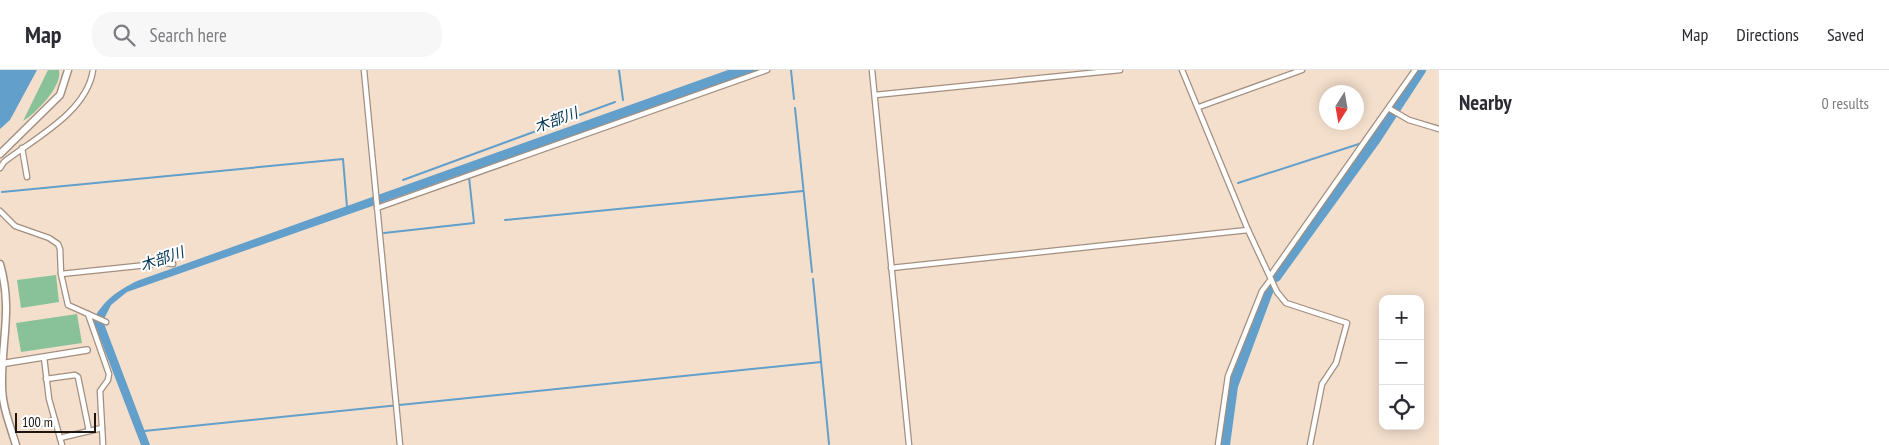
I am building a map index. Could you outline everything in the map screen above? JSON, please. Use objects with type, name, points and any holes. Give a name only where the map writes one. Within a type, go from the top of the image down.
[{"type":"main road","points":[[0,154],[56,100],[67,78],[67,70]]},
{"type":"main road","points":[[0,264],[3,298],[1,364],[4,409],[16,445]]},
{"type":"street","points":[[0,168],[4,162],[62,118],[83,97],[93,70]]},
{"type":"street","points":[[364,70],[400,445]]},
{"type":"street","points":[[377,206],[767,70]]},
{"type":"street","points":[[872,70],[890,268],[909,445]]},
{"type":"street","points":[[875,95],[1120,70]]},
{"type":"street","points":[[1182,70],[1199,107],[1248,230],[1270,278],[1286,303],[1347,323],[1338,357],[1322,384],[1310,445]]},
{"type":"street","points":[[1199,107],[1302,70]]},
{"type":"street","points":[[1218,445],[1228,376],[1262,291],[1390,109],[1415,70]]},
{"type":"street","points":[[1390,109],[1401,117],[1439,129]]},
{"type":"street","points":[[22,148],[27,177]]},
{"type":"street","points":[[0,211],[16,226],[50,238],[58,244],[61,274],[68,305],[105,321]]},
{"type":"street","points":[[890,268],[1248,230]]},
{"type":"street","points":[[61,274],[173,264]]},
{"type":"street","points":[[88,314],[109,378],[100,391],[103,445]]},
{"type":"street","points":[[1,364],[99,347]]},
{"type":"street","points":[[44,357],[46,379],[62,445]]},
{"type":"street","points":[[46,379],[75,375],[78,377],[89,431]]},
{"type":"street","points":[[31,426],[55,420]]},
{"type":"street","points":[[60,438],[102,428]]},
{"type":"green space","points":[[48,70],[59,70],[57,84],[41,106],[23,121]]},
{"type":"green space","points":[[56,275],[59,302],[21,308],[17,280]]},
{"type":"green space","points":[[77,314],[82,343],[21,352],[16,323]]},
{"type":"water","points":[[0,70],[37,70],[10,120],[0,129]]},
{"type":"water","points":[[728,70],[760,70],[127,292],[111,305],[103,321],[150,445],[141,445],[93,320],[106,302],[123,288],[137,281]]},
{"type":"waterway","points":[[619,70],[623,100]]},
{"type":"waterway","points":[[791,70],[794,99]]},
{"type":"waterway","points":[[1276,277],[1376,139],[1421,70]]},
{"type":"waterway","name":"木部川","points":[[403,180],[615,102]]},
{"type":"waterway","points":[[795,108],[812,272]]},
{"type":"waterway","points":[[1367,142],[1376,139]]},
{"type":"waterway","points":[[1238,183],[1362,143]]},
{"type":"waterway","points":[[2,192],[343,159],[347,207]]},
{"type":"waterway","points":[[384,233],[474,223],[469,177]]},
{"type":"waterway","points":[[505,220],[803,191]]},
{"type":"waterway","points":[[813,279],[829,444]]},
{"type":"waterway","points":[[1225,445],[1233,386],[1269,289]]},
{"type":"waterway","points":[[144,431],[821,362]]}]
